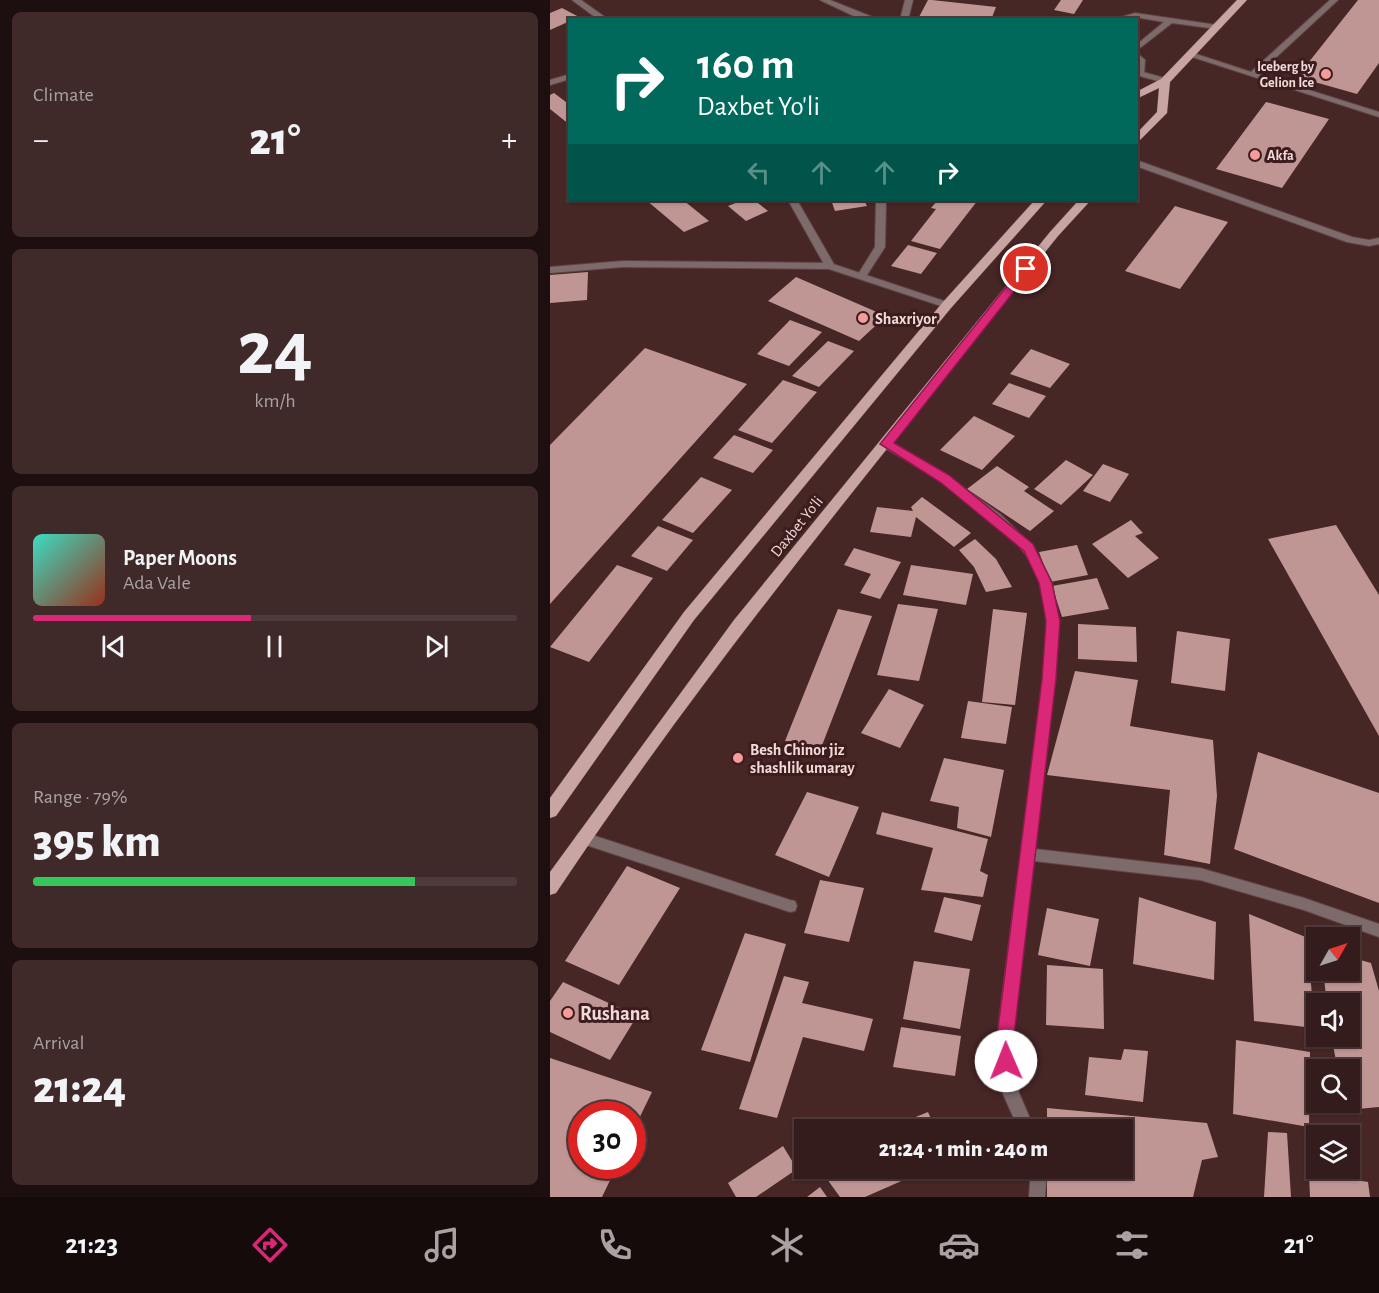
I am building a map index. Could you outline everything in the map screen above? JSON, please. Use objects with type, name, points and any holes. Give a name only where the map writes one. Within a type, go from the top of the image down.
[{"type":"main road","points":[[1138,95],[1165,81],[1242,0]]},
{"type":"main road","points":[[1138,139],[1162,113],[1165,81]]},
{"type":"main road","name":"Daxbet Yo'li","points":[[550,811],[689,615],[947,305],[1039,201]]},
{"type":"main road","name":"Daxbet Yo'li","points":[[550,887],[739,624],[1047,243],[1084,201]]},
{"type":"street","points":[[577,0],[602,18]]},
{"type":"street","points":[[824,0],[868,18]]},
{"type":"street","points":[[904,18],[909,0]]},
{"type":"street","points":[[1253,74],[1334,0]]},
{"type":"street","points":[[1123,18],[1135,15],[1217,27]]},
{"type":"street","points":[[1138,47],[1171,20]]},
{"type":"street","points":[[1190,55],[1377,112]]},
{"type":"street","points":[[1138,56],[1141,60],[1139,73],[1165,81]]},
{"type":"street","points":[[550,83],[568,77]]},
{"type":"street","points":[[1138,164],[1350,240],[1369,243],[1378,241]]},
{"type":"street","points":[[793,201],[830,266]]},
{"type":"street","points":[[862,276],[880,247],[881,201]]},
{"type":"street","points":[[550,270],[623,264],[830,266],[947,305]]},
{"type":"street","points":[[886,444],[945,478],[1000,522],[1029,548],[1046,583],[1053,621],[1049,679],[1004,1044],[1011,1094],[1022,1119]]},
{"type":"street","points":[[583,838],[790,906]]},
{"type":"street","points":[[1028,854],[1200,874],[1304,904],[1378,931]]},
{"type":"street","points":[[1037,1197],[1038,1179]]},
{"type":"building","points":[[928,0],[996,7],[992,18],[919,17]]},
{"type":"building","points":[[1061,0],[1083,0],[1074,14],[1054,10]]},
{"type":"building","points":[[1358,0],[1379,0],[1379,63],[1357,94],[1297,77]]},
{"type":"building","points":[[562,8],[579,17],[568,18],[568,22],[550,30],[550,13]]},
{"type":"building","points":[[554,93],[568,104],[568,123],[550,109],[550,95]]},
{"type":"building","points":[[1266,102],[1329,119],[1282,188],[1216,169]]},
{"type":"building","points":[[647,201],[684,201],[709,221],[684,232]]},
{"type":"building","points":[[740,201],[755,201],[768,211],[746,221],[728,206]]},
{"type":"building","points":[[831,201],[864,201],[867,206],[835,211]]},
{"type":"building","points":[[937,201],[977,201],[940,249],[911,241],[936,209],[931,208]]},
{"type":"building","points":[[1175,206],[1228,222],[1180,289],[1125,271]]},
{"type":"building","points":[[908,245],[937,253],[921,274],[891,266]]},
{"type":"building","points":[[588,272],[587,300],[550,303],[550,275]]},
{"type":"building","points":[[796,277],[886,316],[859,341],[768,301]]},
{"type":"building","points":[[790,320],[822,332],[789,366],[757,354]]},
{"type":"building","points":[[828,341],[854,351],[819,387],[792,376]]},
{"type":"building","points":[[645,348],[747,384],[550,604],[550,445]]},
{"type":"building","points":[[1031,349],[1070,364],[1050,388],[1010,374]]},
{"type":"building","points":[[783,380],[817,392],[772,443],[738,430]]},
{"type":"building","points":[[1009,383],[1046,396],[1029,418],[992,404]]},
{"type":"building","points":[[974,416],[1015,436],[982,470],[940,450]]},
{"type":"building","points":[[734,435],[773,450],[753,473],[713,458]]},
{"type":"building","points":[[1066,460],[1093,475],[1061,505],[1034,489]]},
{"type":"building","points":[[1103,464],[1129,474],[1110,502],[1083,491]]},
{"type":"building","points":[[997,466],[1029,487],[1024,491],[1054,511],[1030,531],[967,489]]},
{"type":"building","points":[[701,477],[732,490],[693,533],[662,520]]},
{"type":"building","points":[[922,497],[971,533],[954,547],[916,517],[911,537],[870,532],[877,507],[913,511],[911,507]]},
{"type":"building","points":[[1131,520],[1143,533],[1135,536],[1159,558],[1128,578],[1092,544]]},
{"type":"building","points":[[1336,525],[1379,595],[1379,736],[1268,539]]},
{"type":"building","points":[[658,526],[693,540],[667,571],[631,556]]},
{"type":"building","points":[[975,539],[996,559],[1012,587],[986,592],[974,567],[959,550]]},
{"type":"building","points":[[1077,545],[1088,575],[1050,582],[1039,552]]},
{"type":"building","points":[[854,548],[901,562],[880,599],[860,593],[871,574],[844,565]]},
{"type":"building","points":[[617,565],[653,578],[589,662],[550,647]]},
{"type":"building","points":[[911,565],[973,574],[966,605],[903,595]]},
{"type":"building","points":[[1097,578],[1109,609],[1062,617],[1052,586]]},
{"type":"building","points":[[898,604],[938,609],[919,681],[877,675]]},
{"type":"building","points":[[838,609],[872,616],[821,748],[785,741]]},
{"type":"building","points":[[993,609],[1027,613],[1015,705],[982,702]]},
{"type":"building","points":[[1078,624],[1136,627],[1137,662],[1078,659]]},
{"type":"building","points":[[1177,631],[1230,639],[1225,691],[1171,683]]},
{"type":"building","points":[[1075,671],[1138,680],[1130,726],[1213,740],[1217,796],[1210,864],[1164,855],[1170,790],[1047,775]]},
{"type":"building","points":[[889,689],[924,705],[900,748],[861,733]]},
{"type":"building","points":[[968,701],[1012,707],[1006,744],[961,738]]},
{"type":"building","points":[[1258,752],[1379,793],[1379,903],[1234,849]]},
{"type":"building","points":[[944,758],[1004,770],[991,837],[957,828],[959,807],[930,801]]},
{"type":"building","points":[[807,792],[859,807],[829,877],[775,855]]},
{"type":"building","points":[[882,812],[988,839],[980,871],[988,875],[983,897],[921,890],[933,848],[876,834]]},
{"type":"building","points":[[627,866],[680,888],[619,985],[565,961]]},
{"type":"building","points":[[820,880],[864,888],[849,942],[804,933]]},
{"type":"building","points":[[944,897],[981,905],[972,941],[934,932]]},
{"type":"building","points":[[1139,897],[1216,922],[1214,980],[1133,964]]},
{"type":"building","points":[[1047,908],[1099,919],[1090,966],[1038,955]]},
{"type":"building","points":[[1249,914],[1306,937],[1306,981],[1311,981],[1312,993],[1306,993],[1306,1027],[1254,1021]]},
{"type":"building","points":[[745,933],[786,944],[750,1062],[701,1050]]},
{"type":"building","points":[[1360,960],[1371,963],[1379,991],[1379,1107],[1360,1109],[1360,1059],[1336,1059],[1333,1047],[1360,1047],[1360,993],[1326,993],[1324,981],[1360,981]]},
{"type":"building","points":[[914,961],[970,969],[960,1029],[903,1019]]},
{"type":"building","points":[[1047,965],[1103,969],[1104,1029],[1046,1025]]},
{"type":"building","points":[[784,976],[809,982],[802,1003],[873,1019],[864,1051],[803,1037],[777,1118],[739,1109]]},
{"type":"building","points":[[563,982],[637,1016],[610,1060],[550,1032],[550,1001]]},
{"type":"building","points":[[901,1027],[961,1036],[955,1076],[893,1067]]},
{"type":"building","points":[[1236,1040],[1310,1052],[1310,1059],[1306,1059],[1306,1113],[1309,1113],[1309,1125],[1306,1126],[1233,1114]]},
{"type":"building","points":[[1124,1049],[1148,1051],[1143,1102],[1085,1095],[1089,1057],[1121,1060]]},
{"type":"building","points":[[550,1058],[652,1092],[646,1104],[646,1101],[568,1101],[568,1179],[611,1179],[602,1197],[550,1197]]},
{"type":"building","points":[[1047,1108],[1207,1123],[1218,1157],[1202,1160],[1193,1197],[1047,1197],[1047,1179],[1133,1179],[1133,1119],[1047,1119]]},
{"type":"building","points":[[928,1112],[931,1119],[911,1119]]},
{"type":"building","points":[[1268,1132],[1287,1133],[1291,1197],[1264,1197]]},
{"type":"building","points":[[783,1146],[794,1164],[794,1171],[756,1197],[736,1197],[728,1183]]},
{"type":"building","points":[[827,1179],[906,1179],[865,1197],[840,1197]]},
{"type":"building","points":[[1309,1179],[1349,1179],[1368,1182],[1370,1197],[1310,1197]]},
{"type":"building","points":[[820,1187],[827,1197],[807,1197]]},
{"type":"place","name":"Iceberg by Gelion Ice","points":[[1326,74]]},
{"type":"place","name":"Akfa","points":[[1255,155]]},
{"type":"place","name":"Shaxriyor","points":[[863,318]]},
{"type":"place","name":"Besh Chinor jiz shashlik umaray","points":[[738,758]]},
{"type":"place","name":"Rushana","points":[[568,1013]]},
{"type":"route","points":[[1006,1061],[1004,1044],[1049,679],[1053,621],[1046,583],[1029,548],[1000,522],[945,478],[886,444],[1026,269]]}]
